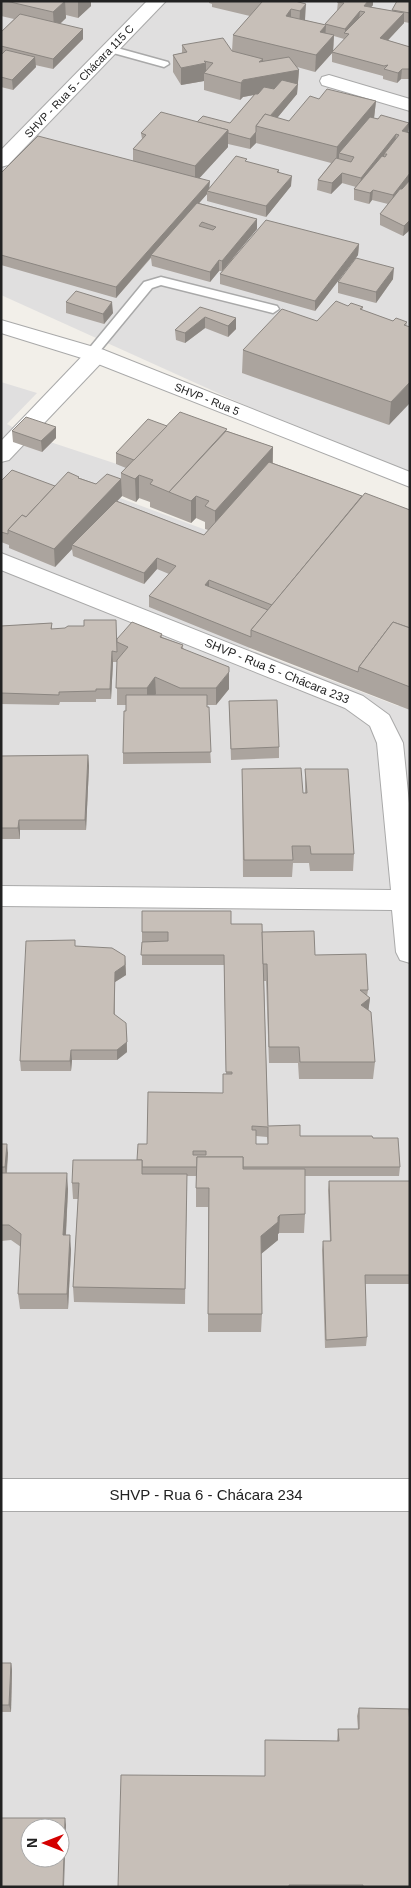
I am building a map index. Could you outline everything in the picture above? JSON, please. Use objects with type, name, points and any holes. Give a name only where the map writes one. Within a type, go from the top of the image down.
[{"type":"street","name":"SHVP - Rua 5 - Chácara 115 C","points":[[1,161],[157,1]]},
{"type":"street","points":[[329,81],[410,105]]},
{"type":"street","name":"SHVP - Rua 5","points":[[1,326],[93,354],[410,480]]},
{"type":"street","points":[[1,455],[93,354]]},
{"type":"street","name":"SHVP - Rua 5 - Chácara 233","points":[[1,561],[354,702],[380,721],[390,743],[410,952]]},
{"type":"street","points":[[1,896],[404,900]]},
{"type":"street","name":"SHVP - Rua 6 - Chácara 234","points":[[1,1495],[410,1495]]},
{"type":"lane","points":[[110,49],[164,64]]},
{"type":"lane","points":[[93,354],[148,285],[161,281],[273,309]]},
{"type":"shaded area","points":[[1,1],[410,1],[410,480],[1,295]]},
{"type":"shaded area","points":[[1,382],[37,393],[7,424],[23,433],[144,473],[120,498],[214,533],[272,617],[249,649],[398,706],[410,706],[410,1887],[1,1887]]},
{"type":"building","points":[[6,1],[65,1],[53,12]]},
{"type":"building","points":[[258,1],[295,1],[306,4],[300,11],[291,9],[286,16],[326,25],[320,32],[334,35],[316,55],[233,35],[262,2]]},
{"type":"building","points":[[338,1],[368,1],[364,6],[404,13],[380,38],[410,47],[410,69],[402,69],[398,73],[384,69],[388,65],[384,66],[332,52],[349,34],[344,33],[365,12],[360,11],[345,29],[325,24],[344,3]]},
{"type":"building","points":[[397,1],[410,1],[410,13],[392,10]]},
{"type":"building","points":[[20,14],[83,29],[53,59],[1,46],[1,32]]},
{"type":"building","points":[[223,38],[232,51],[263,59],[259,62],[289,57],[299,70],[243,80],[241,83],[204,73],[213,63],[204,61],[206,63],[181,68],[173,55],[187,52],[182,45]]},
{"type":"building","points":[[6,50],[35,57],[12,80],[1,77],[1,55]]},
{"type":"building","points":[[282,80],[298,84],[270,116],[265,114],[256,126],[256,132],[250,139],[228,133],[228,130],[197,122],[203,116],[230,123],[255,94],[258,94],[264,87],[274,89]]},
{"type":"building","points":[[327,89],[376,101],[337,147],[256,126],[265,114],[289,121],[310,96],[319,99]]},
{"type":"building","points":[[161,112],[228,130],[195,166],[133,149],[146,135],[141,133]]},
{"type":"building","points":[[381,115],[409,123],[402,131],[410,133],[410,173],[393,195],[373,190],[370,193],[354,189],[382,156],[385,157],[387,154],[384,154],[399,135],[396,134],[361,178],[342,173],[332,183],[318,180],[336,158],[351,162],[354,157],[339,153],[370,117],[378,119]]},
{"type":"building","points":[[38,136],[210,181],[116,287],[1,255],[1,173]]},
{"type":"building","points":[[236,156],[247,159],[245,161],[279,170],[277,172],[292,176],[266,206],[207,191]]},
{"type":"building","points":[[410,180],[410,220],[404,226],[380,214],[400,189]]},
{"type":"building","points":[[197,203],[257,219],[222,261],[219,260],[210,272],[151,255]],"holes":[[[202,222],[216,227],[213,230],[199,226]]]},
{"type":"building","points":[[266,220],[359,244],[315,301],[220,274]]},
{"type":"building","points":[[356,258],[394,268],[376,292],[338,282]]},
{"type":"building","points":[[76,291],[112,302],[103,314],[66,302]]},
{"type":"building","points":[[336,301],[348,306],[351,303],[363,307],[360,309],[393,321],[396,318],[407,322],[404,325],[410,327],[410,382],[391,402],[243,350],[282,309],[317,321]]},
{"type":"building","points":[[200,307],[236,318],[228,326],[205,317],[185,333],[175,330]]},
{"type":"building","points":[[180,412],[227,429],[169,492],[150,484],[153,480],[139,475],[135,479],[121,473]]},
{"type":"building","points":[[26,417],[56,427],[41,441],[12,431]]},
{"type":"building","points":[[148,419],[167,426],[134,460],[116,453]]},
{"type":"building","points":[[226,431],[273,447],[215,511],[205,506],[209,501],[196,496],[191,501],[169,492]]},
{"type":"building","points":[[269,462],[362,496],[272,605],[209,580],[205,585],[268,610],[251,630],[251,637],[149,596],[176,566],[157,558],[144,573],[72,545],[116,501],[204,535]]},
{"type":"building","points":[[12,470],[55,486],[26,517],[22,515],[8,530],[8,534],[1,532],[1,481]]},
{"type":"building","points":[[68,472],[78,478],[96,484],[107,474],[121,479],[54,549],[8,530],[22,515],[26,517]]},
{"type":"building","points":[[365,493],[410,510],[410,628],[393,622],[359,667],[358,672],[251,630]]},
{"type":"building","points":[[84,620],[116,620],[117,652],[112,651],[110,689],[59,692],[59,695],[1,693],[1,626],[52,623],[51,629],[65,628],[68,626],[84,626]]},
{"type":"building","points":[[132,622],[162,634],[160,637],[183,645],[181,648],[229,667],[229,672],[216,688],[180,688],[155,677],[147,688],[116,688],[117,660],[128,647],[117,642],[117,639]]},
{"type":"building","points":[[393,622],[410,628],[410,687],[359,667]]},
{"type":"building","points":[[126,695],[207,695],[211,752],[123,753]]},
{"type":"building","points":[[277,700],[279,747],[231,749],[229,701]]},
{"type":"building","points":[[88,755],[85,820],[19,820],[18,828],[1,828],[1,756]]},
{"type":"building","points":[[301,768],[303,793],[307,793],[305,769],[348,769],[354,854],[311,854],[310,846],[292,846],[293,860],[244,860],[242,769]]},
{"type":"building","points":[[142,911],[231,911],[231,924],[262,924],[268,1126],[300,1125],[300,1136],[398,1138],[400,1167],[243,1167],[243,1157],[197,1157],[197,1167],[142,1167],[142,1160],[137,1160],[138,1144],[147,1144],[148,1092],[223,1093],[223,1074],[232,1074],[232,1072],[226,1072],[224,955],[141,955],[142,942],[168,941],[168,932],[142,932]],"holes":[[[252,1126],[268,1127],[268,1144],[256,1144],[256,1130],[252,1130]],[[193,1151],[206,1151],[206,1155],[193,1155]]]},
{"type":"building","points":[[314,931],[315,955],[366,954],[368,990],[360,990],[370,998],[361,1005],[371,1012],[375,1062],[300,1062],[299,1047],[269,1047],[267,964],[263,964],[262,932]]},
{"type":"building","points":[[75,940],[75,946],[112,948],[125,956],[125,965],[115,972],[114,1014],[126,1023],[127,1042],[117,1050],[71,1050],[70,1061],[20,1061],[26,941]]},
{"type":"building","points":[[1,1144],[7,1144],[5,1167],[1,1167]]},
{"type":"building","points":[[197,1157],[243,1157],[243,1169],[305,1169],[305,1214],[280,1215],[278,1222],[261,1236],[262,1314],[208,1314],[209,1188],[196,1188]]},
{"type":"building","points":[[73,1160],[142,1160],[142,1174],[187,1174],[185,1289],[73,1287],[79,1183],[72,1183]]},
{"type":"building","points":[[1,1173],[67,1173],[63,1235],[70,1235],[67,1294],[18,1294],[21,1234],[9,1225],[1,1225]]},
{"type":"building","points":[[329,1181],[410,1181],[410,1275],[365,1275],[367,1337],[326,1340],[323,1241],[331,1241]]},
{"type":"building","points":[[1,1663],[11,1663],[9,1705],[1,1705]]},
{"type":"building","points":[[359,1708],[409,1709],[410,1887],[289,1885],[289,1887],[118,1887],[121,1775],[265,1776],[265,1740],[339,1741],[338,1729],[359,1729]]},
{"type":"building","points":[[1,1818],[20,1818],[20,1868],[64,1868],[63,1887],[1,1887]]}]
